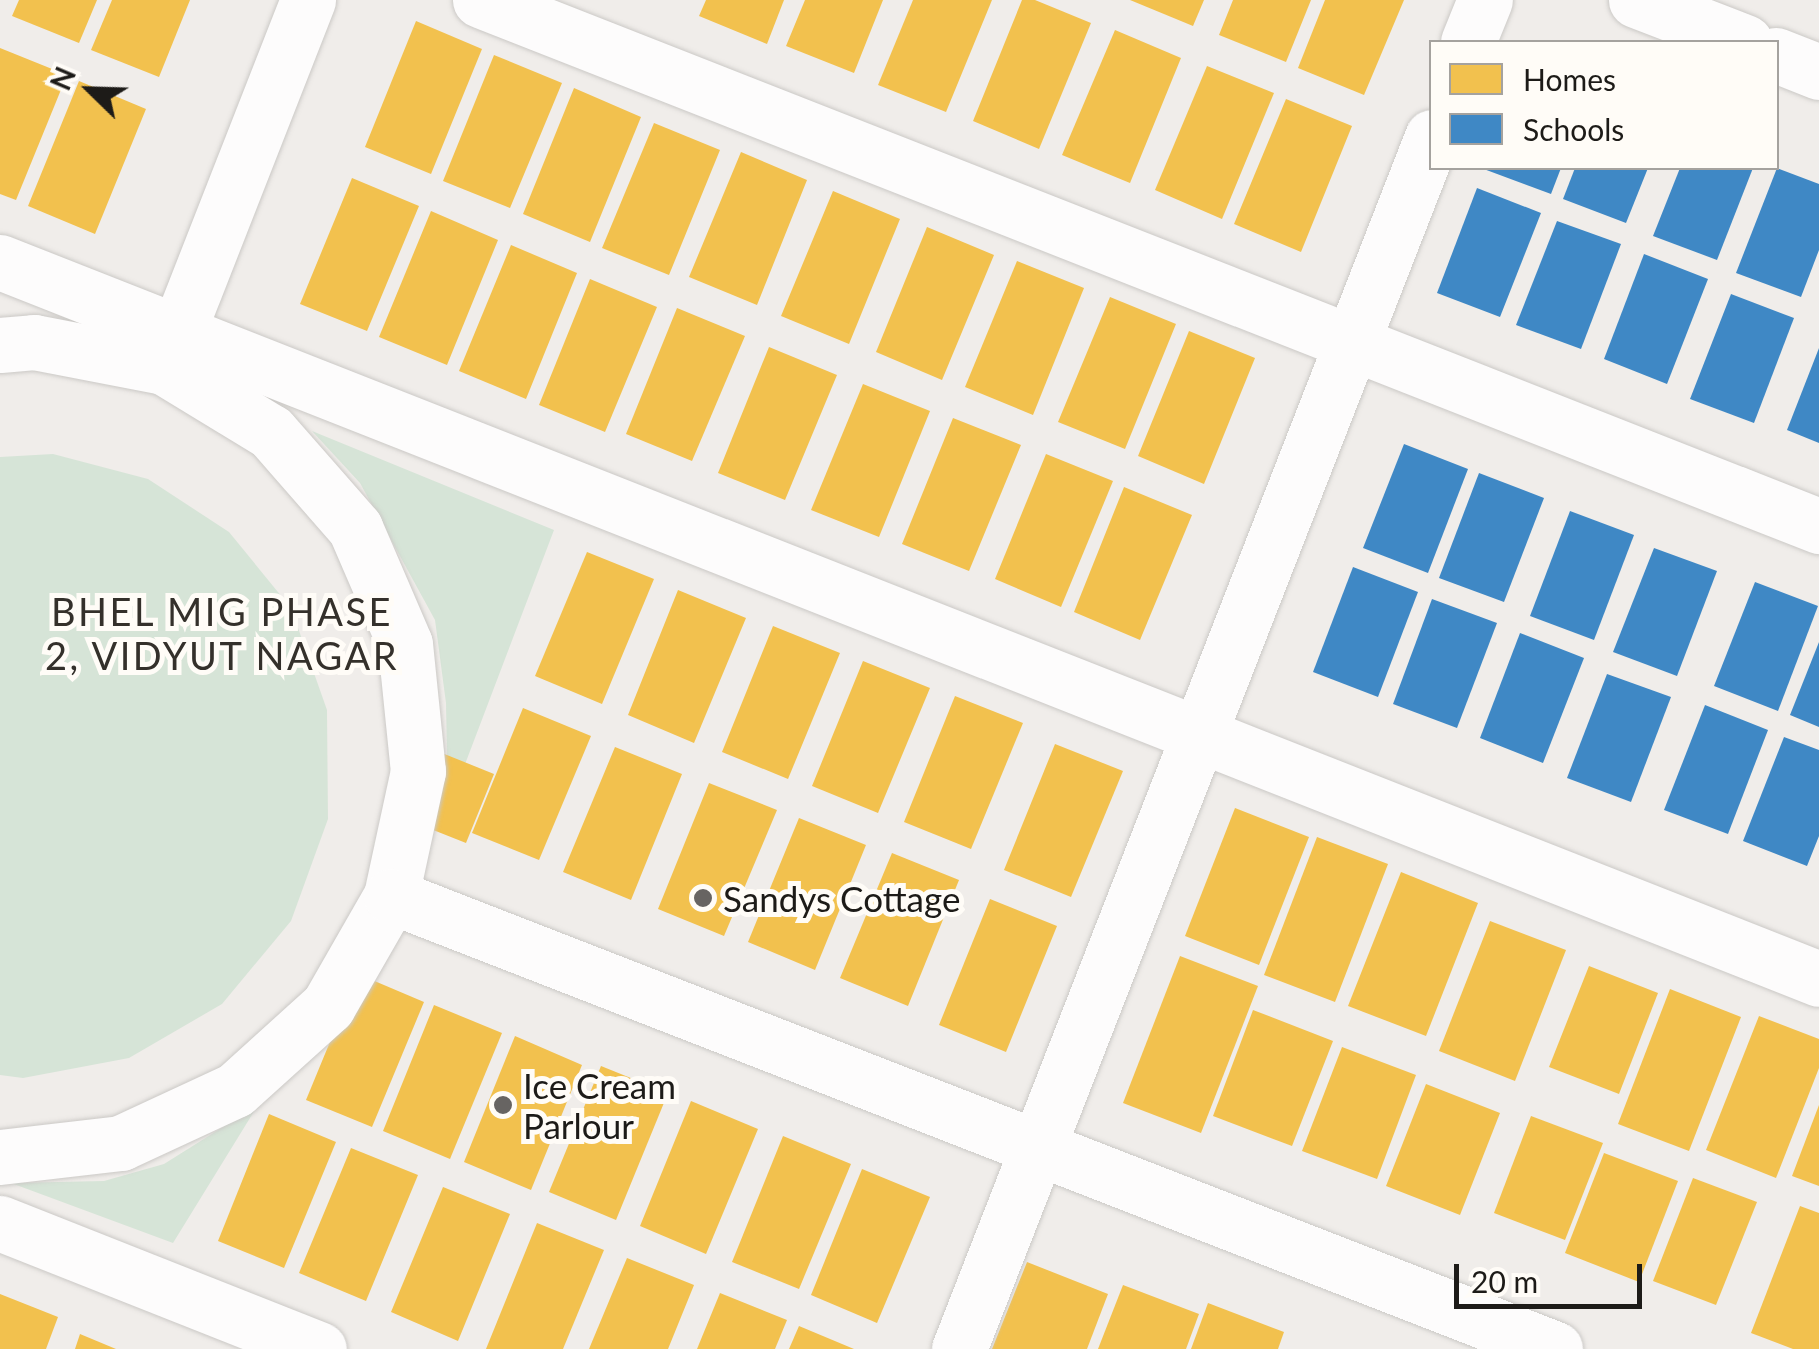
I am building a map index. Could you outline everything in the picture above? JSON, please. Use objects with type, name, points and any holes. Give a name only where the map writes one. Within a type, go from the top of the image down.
[{"type":"street","points":[[170,350],[308,0]]},
{"type":"street","points":[[480,0],[1819,526]]},
{"type":"street","points":[[1469,40],[1485,0]]},
{"type":"street","points":[[1636,0],[1739,40]]},
{"type":"street","points":[[1779,56],[1819,72]]},
{"type":"street","points":[[959,1349],[1429,144]]},
{"type":"street","points":[[0,262],[170,350],[1199,734],[1819,979]]},
{"type":"street","points":[[0,345],[34,342],[170,350],[271,432],[355,528],[405,644],[418,771],[391,896],[328,1006],[235,1090],[121,1143],[0,1157]]},
{"type":"street","points":[[391,896],[1555,1349]]},
{"type":"street","points":[[0,1223],[318,1349]]},
{"type":"green space","points":[[312,431],[554,530],[448,809],[446,703],[435,620],[360,483]]},
{"type":"green space","points":[[53,454],[148,479],[229,532],[291,608],[327,710],[328,819],[291,921],[222,1004],[129,1058],[23,1078],[0,1075],[0,457]]},
{"type":"green space","points":[[258,1105],[173,1243],[11,1183],[104,1181],[164,1164]]},
{"type":"building: Homes","points":[[19,0],[97,0],[79,43],[12,16]]},
{"type":"building: Homes","points":[[112,0],[190,0],[159,77],[91,50]]},
{"type":"building: Homes","points":[[706,0],[784,0],[767,44],[699,16]]},
{"type":"building: Homes","points":[[805,0],[883,0],[854,73],[786,46]]},
{"type":"building: Homes","points":[[913,0],[992,0],[946,112],[878,85]]},
{"type":"building: Homes","points":[[1022,0],[1035,0],[1091,23],[1039,149],[973,121]]},
{"type":"building: Homes","points":[[1130,0],[1204,0],[1193,26]]},
{"type":"building: Homes","points":[[1233,0],[1311,0],[1286,62],[1219,35]]},
{"type":"building: Homes","points":[[1325,0],[1404,0],[1364,95],[1298,68]]},
{"type":"building: Homes","points":[[416,21],[482,49],[431,174],[365,147]]},
{"type":"building: Homes","points":[[1115,30],[1181,58],[1130,183],[1062,155]]},
{"type":"building: Homes","points":[[0,48],[67,75],[16,200],[0,194]]},
{"type":"building: Homes","points":[[494,55],[562,83],[510,208],[443,181]]},
{"type":"building: Homes","points":[[1207,66],[1274,93],[1222,219],[1155,190]]},
{"type":"building: Homes","points":[[79,81],[146,109],[95,234],[28,206]]},
{"type":"building: Homes","points":[[574,88],[641,117],[590,242],[523,214]]},
{"type":"building: Homes","points":[[1286,99],[1352,126],[1301,252],[1234,224]]},
{"type":"building: Homes","points":[[654,123],[720,150],[669,275],[602,248]]},
{"type":"building: Homes","points":[[741,152],[807,180],[757,305],[689,277]]},
{"type":"building: Homes","points":[[352,178],[419,206],[367,331],[300,304]]},
{"type":"building: Homes","points":[[833,191],[900,219],[849,344],[781,316]]},
{"type":"building: Homes","points":[[431,211],[498,240],[447,365],[379,337]]},
{"type":"building: Homes","points":[[927,227],[994,255],[942,380],[876,352]]},
{"type":"building: Homes","points":[[511,245],[577,273],[526,399],[459,371]]},
{"type":"building: Homes","points":[[1017,261],[1084,288],[1033,415],[965,387]]},
{"type":"building: Homes","points":[[590,279],[657,307],[605,432],[539,405]]},
{"type":"building: Homes","points":[[1110,297],[1176,324],[1125,449],[1058,422]]},
{"type":"building: Homes","points":[[677,308],[745,336],[692,461],[626,434]]},
{"type":"building: Homes","points":[[1189,331],[1255,358],[1204,484],[1138,456]]},
{"type":"building: Homes","points":[[769,347],[837,375],[785,500],[718,473]]},
{"type":"building: Homes","points":[[863,384],[930,411],[879,537],[811,510]]},
{"type":"building: Homes","points":[[953,418],[1021,445],[969,571],[902,544]]},
{"type":"building: Homes","points":[[1046,454],[1113,481],[1061,607],[995,579]]},
{"type":"building: Homes","points":[[1124,487],[1192,515],[1140,640],[1074,612]]},
{"type":"building: Homes","points":[[587,552],[654,579],[602,704],[535,676]]},
{"type":"building: Homes","points":[[678,590],[746,618],[694,743],[628,715]]},
{"type":"building: Homes","points":[[773,626],[840,653],[788,779],[722,752]]},
{"type":"building: Homes","points":[[863,661],[930,688],[878,813],[812,786]]},
{"type":"building: Homes","points":[[955,696],[1023,723],[971,849],[904,822]]},
{"type":"building: Homes","points":[[523,708],[591,736],[539,860],[472,833]]},
{"type":"building: Homes","points":[[1055,744],[1123,771],[1071,897],[1004,870]]},
{"type":"building: Homes","points":[[615,747],[682,774],[631,900],[563,872]]},
{"type":"building: Homes","points":[[442,753],[494,774],[466,843],[413,822]]},
{"type":"building: Homes","points":[[709,783],[777,810],[724,936],[658,909]]},
{"type":"building: Homes","points":[[1235,808],[1309,837],[1259,965],[1185,936]]},
{"type":"building: Homes","points":[[799,818],[866,845],[815,970],[748,942]]},
{"type":"building: Homes","points":[[1317,837],[1388,864],[1335,1002],[1264,975]]},
{"type":"building: Homes","points":[[892,853],[959,880],[908,1006],[840,978]]},
{"type":"building: Homes","points":[[1401,872],[1478,903],[1426,1036],[1348,1006]]},
{"type":"building: Homes","points":[[990,899],[1057,926],[1006,1052],[939,1025]]},
{"type":"building: Homes","points":[[1490,921],[1566,950],[1515,1081],[1439,1051]]},
{"type":"building: Homes","points":[[1180,956],[1258,986],[1201,1133],[1123,1103]]},
{"type":"building: Homes","points":[[1589,966],[1658,993],[1619,1094],[1549,1067]]},
{"type":"building: Homes","points":[[358,974],[424,1002],[372,1127],[306,1100]]},
{"type":"building: Homes","points":[[1670,989],[1741,1017],[1689,1151],[1618,1124]]},
{"type":"building: Homes","points":[[434,1005],[502,1033],[450,1159],[383,1131]]},
{"type":"building: Homes","points":[[1253,1010],[1333,1041],[1292,1146],[1213,1116]]},
{"type":"building: Homes","points":[[1759,1016],[1819,1039],[1819,1068],[1776,1178],[1706,1150]]},
{"type":"building: Homes","points":[[515,1036],[582,1065],[531,1190],[464,1162]]},
{"type":"building: Homes","points":[[1342,1047],[1416,1075],[1377,1179],[1302,1151]]},
{"type":"building: Homes","points":[[601,1066],[668,1093],[616,1220],[549,1192]]},
{"type":"building: Homes","points":[[1426,1084],[1500,1113],[1460,1215],[1386,1186]]},
{"type":"building: Homes","points":[[691,1101],[758,1129],[706,1254],[640,1226]]},
{"type":"building: Homes","points":[[1819,1105],[1819,1186],[1792,1176]]},
{"type":"building: Homes","points":[[269,1114],[336,1142],[284,1268],[218,1241]]},
{"type":"building: Homes","points":[[1531,1116],[1603,1143],[1565,1240],[1494,1213]]},
{"type":"building: Homes","points":[[783,1136],[851,1164],[799,1289],[732,1262]]},
{"type":"building: Homes","points":[[351,1148],[418,1175],[366,1301],[299,1273]]},
{"type":"building: Homes","points":[[1604,1153],[1678,1181],[1639,1282],[1565,1253]]},
{"type":"building: Homes","points":[[862,1169],[930,1197],[877,1323],[811,1295]]},
{"type":"building: Homes","points":[[1693,1178],[1757,1202],[1716,1305],[1653,1281]]},
{"type":"building: Homes","points":[[443,1187],[510,1214],[458,1341],[391,1312]]},
{"type":"building: Homes","points":[[1800,1206],[1819,1213],[1819,1349],[1793,1349],[1751,1333]]},
{"type":"building: Homes","points":[[537,1223],[604,1250],[563,1349],[486,1349]]},
{"type":"building: Homes","points":[[627,1258],[694,1285],[668,1349],[589,1349]]},
{"type":"building: Homes","points":[[1027,1262],[1108,1294],[1087,1349],[992,1349]]},
{"type":"building: Homes","points":[[1123,1285],[1199,1314],[1186,1349],[1098,1349]]},
{"type":"building: Homes","points":[[720,1293],[787,1320],[775,1349],[697,1349]]},
{"type":"building: Homes","points":[[0,1294],[58,1317],[46,1349],[0,1349]]},
{"type":"building: Homes","points":[[1208,1303],[1284,1332],[1278,1349],[1191,1349]]},
{"type":"building: Homes","points":[[799,1326],[854,1349],[789,1349]]},
{"type":"building: Homes","points":[[80,1334],[116,1349],[75,1349]]},
{"type":"building: Schools","points":[[1486,170],[1560,170],[1551,194]]},
{"type":"building: Schools","points":[[1574,170],[1647,170],[1626,223],[1563,199]]},
{"type":"building: Schools","points":[[1679,170],[1752,170],[1717,260],[1653,236]]},
{"type":"building: Schools","points":[[1776,170],[1819,184],[1819,250],[1801,297],[1736,273]]},
{"type":"building: Schools","points":[[1477,188],[1541,213],[1500,317],[1437,293]]},
{"type":"building: Schools","points":[[1557,221],[1621,244],[1581,349],[1516,325]]},
{"type":"building: Schools","points":[[1644,254],[1708,279],[1667,384],[1604,359]]},
{"type":"building: Schools","points":[[1731,294],[1794,318],[1754,423],[1690,399]]},
{"type":"building: Schools","points":[[1819,348],[1819,443],[1787,430]]},
{"type":"building: Schools","points":[[1404,444],[1468,469],[1428,573],[1363,548]]},
{"type":"building: Schools","points":[[1479,473],[1544,498],[1504,602],[1439,578]]},
{"type":"building: Schools","points":[[1570,511],[1634,535],[1594,640],[1530,616]]},
{"type":"building: Schools","points":[[1654,548],[1717,571],[1677,676],[1613,652]]},
{"type":"building: Schools","points":[[1353,567],[1418,592],[1378,697],[1313,672]]},
{"type":"building: Schools","points":[[1755,582],[1818,606],[1778,711],[1714,686]]},
{"type":"building: Schools","points":[[1432,599],[1497,623],[1457,728],[1393,704]]},
{"type":"building: Schools","points":[[1520,633],[1584,658],[1543,763],[1480,738]]},
{"type":"building: Schools","points":[[1819,642],[1819,727],[1790,715]]},
{"type":"building: Schools","points":[[1607,674],[1671,697],[1631,802],[1567,778]]},
{"type":"building: Schools","points":[[1705,705],[1768,730],[1728,834],[1664,810]]},
{"type":"building: Schools","points":[[1784,737],[1819,750],[1819,836],[1807,866],[1743,841]]},
{"type":"place","name":"Sandys Cottage","points":[[703,898]]},
{"type":"place","name":"Ice Cream Parlour","points":[[503,1105]]},
{"type":"district","name":"BHEL MIG PHASE 2, VIDYUT NAGAR","points":[[222,634]]}]
